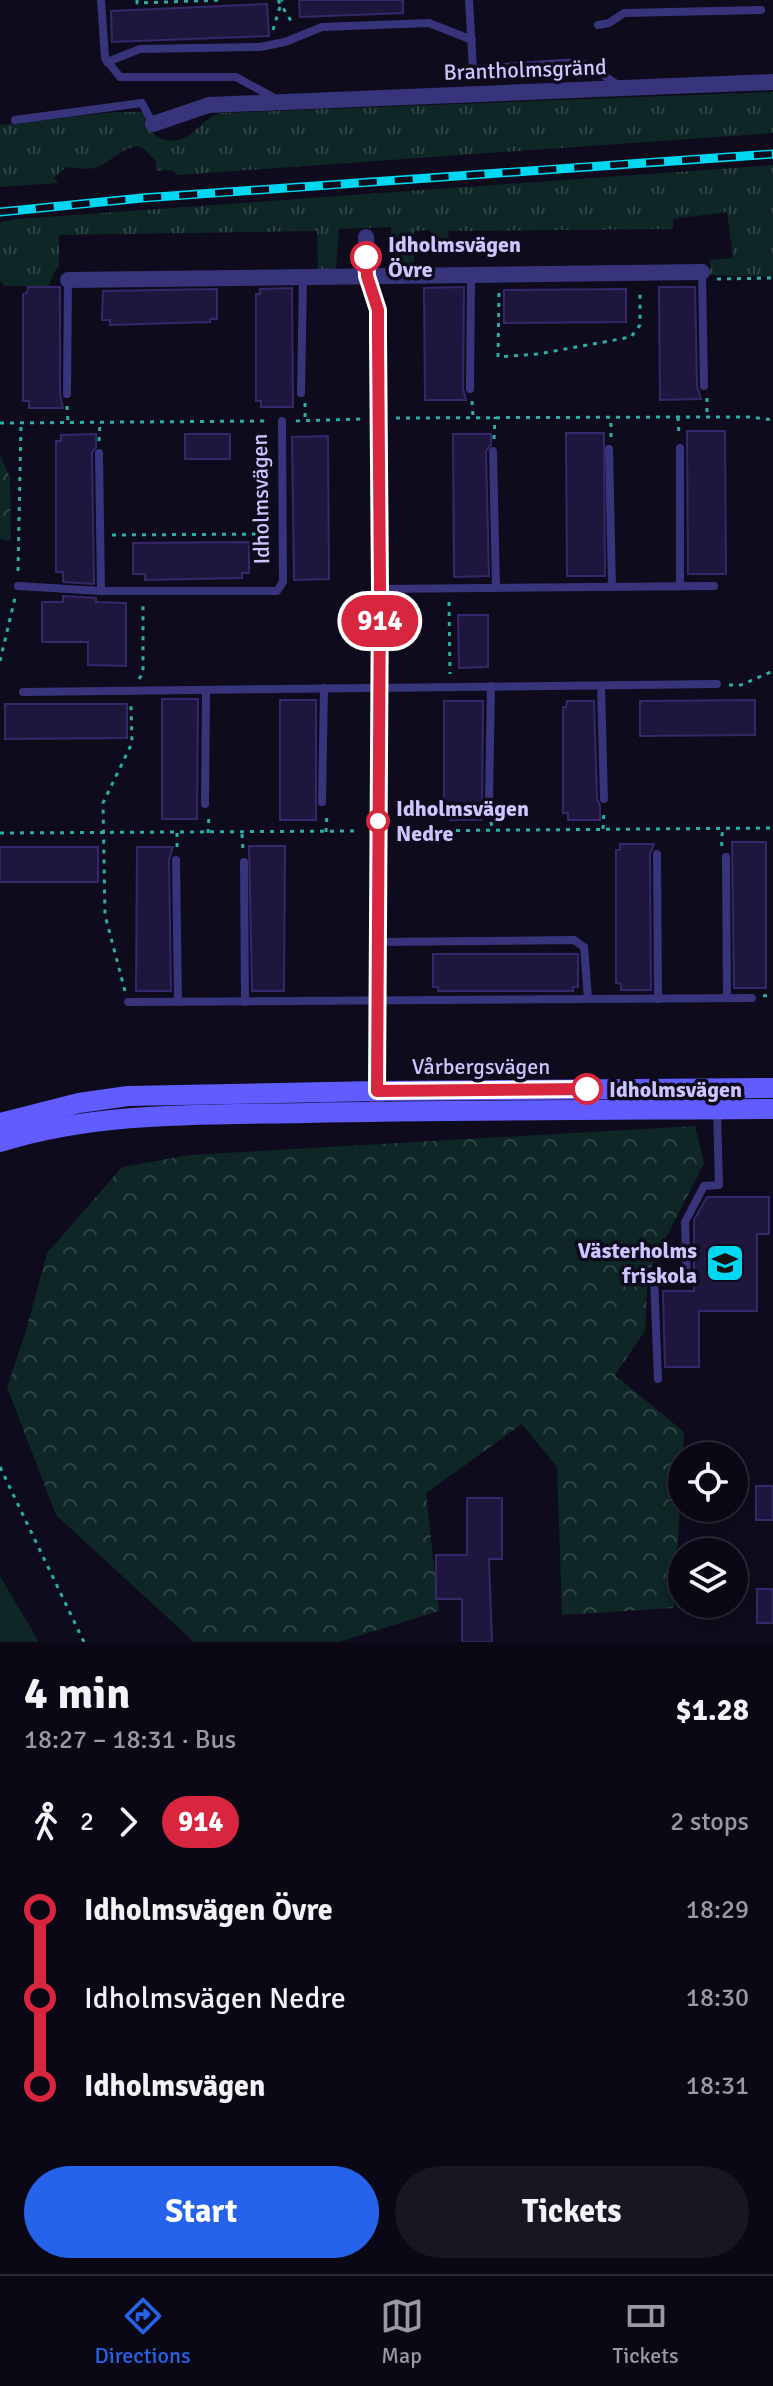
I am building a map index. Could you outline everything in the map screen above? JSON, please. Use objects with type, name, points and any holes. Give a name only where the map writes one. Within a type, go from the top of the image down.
[{"type":"street","name":"Brantholmsgränd","points":[[153,124],[209,105],[279,100],[773,82]]},
{"type":"street","points":[[366,237],[367,276],[378,310],[377,1101]]},
{"type":"street","points":[[68,280],[702,272]]},
{"type":"street","name":"Vårbergsvägen","points":[[0,1142],[32,1132],[130,1117],[377,1101],[773,1088]]},
{"type":"street","name":"Vårbergsvägen","points":[[0,1123],[79,1103],[128,1096],[773,1109]]},
{"type":"lane","points":[[101,0],[107,62],[120,77],[236,77],[279,100]]},
{"type":"lane","points":[[469,0],[473,69],[578,62],[590,66],[621,87]]},
{"type":"lane","name":"Brantholmsgränd","points":[[598,25],[609,23],[624,13],[761,10]]},
{"type":"lane","name":"Brantholmsgränd","points":[[107,62],[140,49],[269,45],[322,27],[429,23],[472,40]]},
{"type":"lane","name":"Brantholmsgränd","points":[[15,120],[142,103],[153,124]]},
{"type":"lane","points":[[702,272],[704,386]]},
{"type":"lane","points":[[470,389],[471,276]]},
{"type":"lane","points":[[301,393],[303,278]]},
{"type":"lane","points":[[67,394],[68,280]]},
{"type":"lane","name":"Idholmsvägen","points":[[18,586],[101,591],[277,591],[283,582],[282,421]]},
{"type":"lane","points":[[680,448],[680,586]]},
{"type":"lane","points":[[609,449],[612,587]]},
{"type":"lane","points":[[493,451],[496,588]]},
{"type":"lane","points":[[99,453],[101,591]]},
{"type":"lane","points":[[380,589],[714,586]]},
{"type":"lane","points":[[23,692],[717,684]]},
{"type":"lane","points":[[489,800],[491,686]]},
{"type":"lane","points":[[601,686],[604,799]]},
{"type":"lane","points":[[322,802],[324,688]]},
{"type":"lane","points":[[205,804],[206,690]]},
{"type":"lane","points":[[657,854],[658,999]]},
{"type":"lane","points":[[726,857],[727,998]]},
{"type":"lane","points":[[176,860],[178,1002]]},
{"type":"lane","points":[[244,862],[245,1002]]},
{"type":"lane","points":[[377,942],[574,940],[584,947],[588,999]]},
{"type":"lane","points":[[128,1002],[752,998]]},
{"type":"lane","points":[[658,1379],[654,1278],[687,1277],[685,1222],[704,1186],[719,1185],[717,1109]]},
{"type":"path","points":[[137,0],[137,3],[223,0]]},
{"type":"path","points":[[280,1],[299,36]]},
{"type":"path","points":[[269,45],[280,1]]},
{"type":"path","points":[[499,284],[498,357],[538,354],[631,337],[640,325],[640,282]]},
{"type":"path","points":[[704,386],[707,417]]},
{"type":"path","points":[[493,451],[495,417]]},
{"type":"path","points":[[609,449],[611,417]]},
{"type":"path","points":[[678,417],[680,448]]},
{"type":"path","points":[[99,453],[100,422]]},
{"type":"path","points":[[0,661],[18,586],[21,424]]},
{"type":"path","points":[[101,535],[282,534]]},
{"type":"path","points":[[449,589],[450,686]]},
{"type":"path","points":[[128,1002],[105,915],[103,803],[132,743],[131,691],[143,673],[142,591]]},
{"type":"path","points":[[717,684],[741,685],[773,671]]},
{"type":"path","points":[[603,829],[604,799]]},
{"type":"path","points":[[489,800],[492,830]]},
{"type":"path","points":[[322,802],[327,811],[326,832]]},
{"type":"path","points":[[0,1467],[84,1642]]},
{"type":"green space","points":[[773,92],[773,133],[178,175],[171,170],[156,171],[156,161],[143,148],[136,146],[96,168],[66,167],[54,178],[58,183],[0,187],[0,125],[115,112],[147,112],[154,134],[161,139],[175,140],[183,139],[221,113]]},
{"type":"green space","points":[[773,165],[773,277],[710,275],[710,260],[733,258],[727,212],[673,219],[673,229],[449,231],[448,242],[431,242],[430,230],[414,231],[414,269],[393,270],[391,227],[339,229],[336,270],[318,270],[317,231],[59,235],[59,267],[49,286],[5,286],[0,281],[0,222],[17,219]]},
{"type":"green space","points":[[0,456],[10,477],[11,541],[0,539]]},
{"type":"green space","points":[[695,1126],[704,1163],[648,1274],[645,1331],[615,1375],[684,1432],[683,1442],[668,1442],[668,1522],[679,1522],[678,1538],[668,1538],[668,1608],[562,1615],[557,1467],[522,1424],[426,1493],[439,1611],[339,1642],[194,1642],[56,1515],[7,1387],[47,1253],[122,1167],[190,1155]]},
{"type":"green space","points":[[0,1576],[39,1642],[0,1642]]},
{"type":"building","points":[[299,0],[403,0],[403,13],[300,17]]},
{"type":"building","points":[[267,4],[269,36],[112,42],[111,11]]},
{"type":"building","points":[[28,287],[60,287],[60,394],[63,408],[29,408],[29,401],[23,401],[23,294],[27,293]]},
{"type":"building","points":[[464,287],[463,389],[466,400],[425,400],[424,288]]},
{"type":"building","points":[[659,287],[695,287],[697,386],[701,399],[660,400]]},
{"type":"building","points":[[292,288],[293,407],[261,407],[261,401],[256,401],[256,294],[260,294],[260,289]]},
{"type":"building","points":[[217,289],[217,319],[210,319],[210,322],[110,325],[110,320],[102,320],[103,291]]},
{"type":"building","points":[[626,289],[626,322],[504,323],[504,290]]},
{"type":"building","points":[[687,431],[725,431],[726,574],[688,574]]},
{"type":"building","points":[[566,433],[604,433],[605,576],[567,576]]},
{"type":"building","points":[[96,434],[96,447],[92,453],[94,584],[63,582],[63,572],[56,572],[56,441],[61,441],[61,435]]},
{"type":"building","points":[[185,434],[230,434],[230,459],[185,459]]},
{"type":"building","points":[[453,434],[491,434],[491,445],[486,451],[489,576],[454,577]]},
{"type":"building","points":[[328,436],[329,579],[294,580],[292,437]]},
{"type":"building","points":[[249,542],[249,573],[242,573],[242,578],[145,580],[145,574],[133,574],[133,543]]},
{"type":"building","points":[[63,596],[126,603],[126,666],[88,665],[88,642],[42,642],[42,602],[63,602]]},
{"type":"building","points":[[458,615],[488,615],[488,667],[459,668]]},
{"type":"building","points":[[162,699],[198,699],[197,819],[162,819]]},
{"type":"building","points":[[280,700],[316,700],[316,820],[280,820]]},
{"type":"building","points":[[755,700],[755,735],[640,736],[640,701]]},
{"type":"building","points":[[444,701],[483,701],[482,820],[450,820],[449,813],[444,813]]},
{"type":"building","points":[[567,701],[594,701],[600,820],[568,820],[568,813],[563,813],[563,707],[566,707]]},
{"type":"building","points":[[5,704],[127,704],[127,738],[5,739]]},
{"type":"building","points":[[732,842],[766,842],[766,988],[734,988]]},
{"type":"building","points":[[620,844],[654,844],[650,854],[651,990],[621,990],[621,984],[616,983],[616,850],[620,850]]},
{"type":"building","points":[[249,846],[285,846],[284,991],[252,991]]},
{"type":"building","points":[[0,847],[98,847],[98,882],[0,882]]},
{"type":"building","points":[[137,847],[173,847],[169,860],[171,991],[136,991]]},
{"type":"building","points":[[433,954],[578,954],[578,987],[573,987],[573,991],[438,991],[438,987],[433,987]]},
{"type":"building","name":"Västerholms friskola","points":[[707,1197],[769,1197],[769,1234],[757,1234],[757,1311],[699,1311],[699,1367],[665,1367],[663,1291],[694,1291],[694,1220]]},
{"type":"building","points":[[756,1486],[773,1486],[773,1520],[756,1520]]},
{"type":"building","points":[[467,1498],[502,1498],[502,1559],[489,1559],[492,1642],[462,1642],[462,1599],[436,1599],[436,1555],[467,1555]]},
{"type":"building","points":[[757,1589],[773,1589],[773,1623],[757,1623]]},
{"type":"railway","points":[[0,212],[142,198],[773,154]]},
{"type":"bus line","name":"914","points":[[366,257],[367,276],[378,310],[377,1091],[587,1089]]},
{"type":"place","name":"Idholmsvägen Övre","points":[[366,257]]},
{"type":"place","name":"Idholmsvägen Nedre","points":[[378,821]]},
{"type":"place","name":"Idholmsvägen","points":[[587,1089]]},
{"type":"place","name":"Västerholms friskola","points":[[725,1263]]}]
